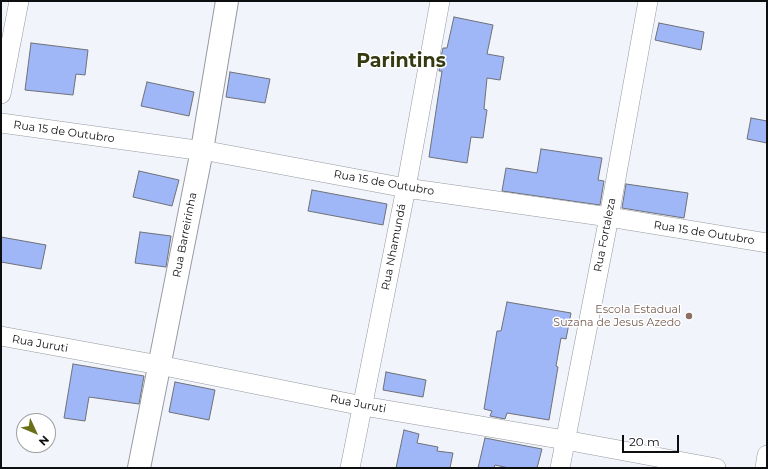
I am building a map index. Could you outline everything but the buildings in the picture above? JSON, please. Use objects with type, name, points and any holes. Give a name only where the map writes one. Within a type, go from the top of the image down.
[{"type":"street","points":[[1,94],[20,1]]},
{"type":"street","name":"Rua Barreirinha","points":[[139,468],[202,150],[227,1]]},
{"type":"street","name":"Rua Nhamundá","points":[[350,468],[406,188],[440,1]]},
{"type":"street","name":"Rua Fortaleza","points":[[560,468],[609,217],[648,1]]},
{"type":"street","name":"Rua 15 de Outubro","points":[[1,123],[189,150],[202,150],[406,188],[609,217],[767,243]]},
{"type":"street","name":"Rua Juruti","points":[[1,336],[363,406],[565,440],[716,468]]},
{"type":"street","points":[[765,468],[767,456]]},
{"type":"place","name":"Escola Estadual Suzana de Jesus Azedo","points":[[689,316]]},
{"type":"district","name":"Parintins","points":[[401,61]]}]
